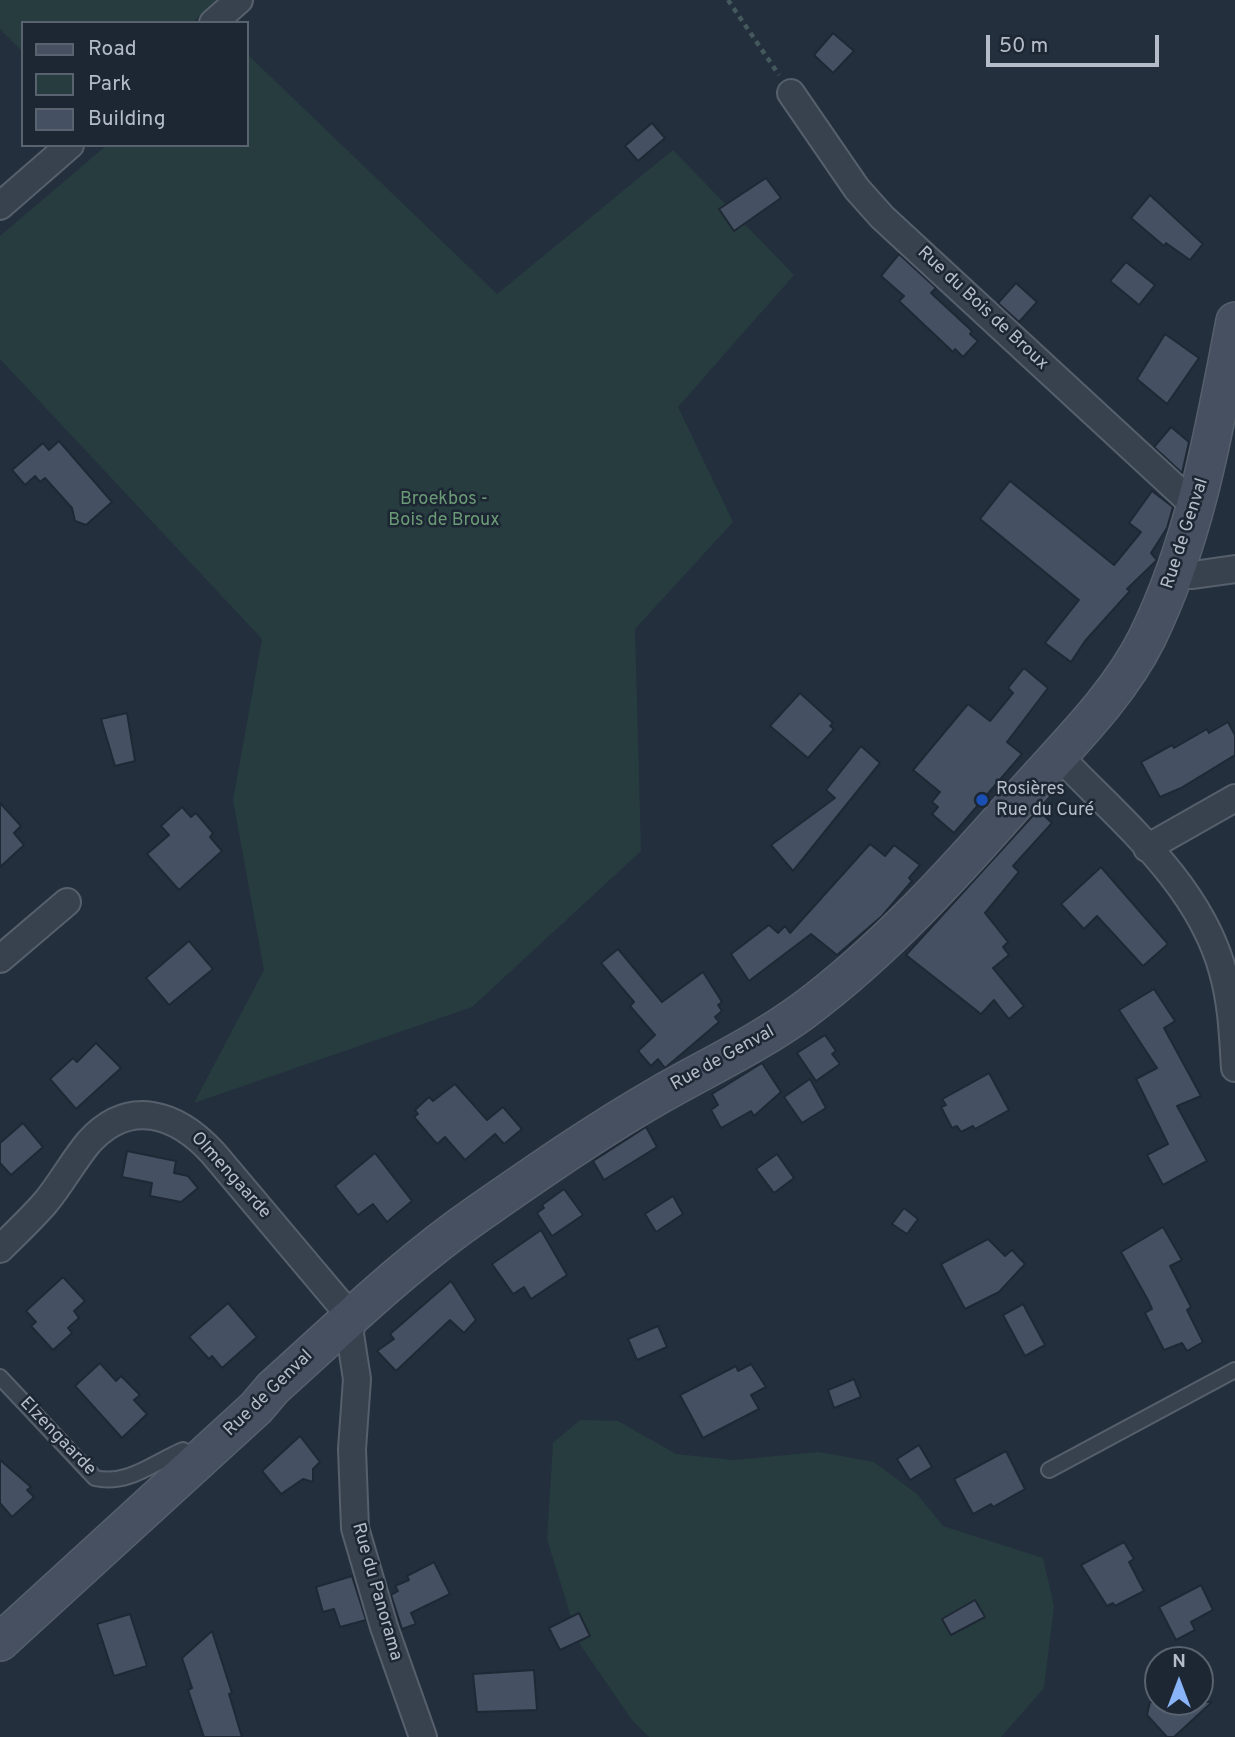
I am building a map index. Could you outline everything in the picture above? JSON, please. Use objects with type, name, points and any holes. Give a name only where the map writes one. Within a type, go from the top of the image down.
[{"type":"street","points":[[215,21],[239,0]]},
{"type":"street","name":"Rue du Bois de Broux","points":[[791,93],[858,189],[882,216],[1196,507]]},
{"type":"street","points":[[0,206],[69,147]]},
{"type":"street","name":"Rue de Genval","points":[[0,1642],[352,1318],[475,1215],[632,1111],[773,1032],[832,989],[888,940],[1059,756],[1099,709],[1145,642],[1176,573],[1196,507],[1235,321]]},
{"type":"street","points":[[1176,573],[1193,575],[1235,569]]},
{"type":"street","points":[[1059,756],[1175,878],[1208,932],[1223,971],[1231,1009],[1235,1068]]},
{"type":"street","points":[[1147,848],[1235,798]]},
{"type":"street","points":[[0,959],[67,902]]},
{"type":"street","name":"Olmengaarde","points":[[0,1249],[45,1203],[89,1143],[107,1126],[127,1118],[153,1114],[177,1122],[195,1133],[352,1318]]},
{"type":"street","name":"Rue du Panorama","points":[[352,1318],[350,1334],[357,1379],[352,1449],[355,1528],[384,1627],[423,1737]]},
{"type":"lane","points":[[1049,1470],[1235,1370]]},
{"type":"lane","name":"Elzengaarde","points":[[0,1377],[95,1478],[111,1482],[126,1479],[183,1450],[196,1460]]},
{"type":"path","points":[[729,0],[791,93]]},
{"type":"green space","points":[[0,0],[217,0],[194,21],[21,21],[21,50],[0,29]]},
{"type":"green space","name":"Broekbos - Bois de Broux","points":[[248,55],[497,294],[673,150],[794,275],[678,407],[733,522],[635,629],[641,851],[472,1007],[194,1103],[264,970],[233,800],[262,639],[0,359],[0,236],[105,147],[248,147]]},
{"type":"green space","points":[[580,1420],[618,1421],[676,1454],[733,1460],[819,1452],[874,1462],[917,1494],[943,1526],[1043,1558],[1054,1606],[1044,1688],[1001,1737],[649,1737],[632,1720],[579,1643],[547,1539],[553,1443]]},
{"type":"building","points":[[833,33],[854,51],[833,73],[814,55]]},
{"type":"building","points":[[652,123],[665,138],[638,161],[625,146]]},
{"type":"building","points":[[766,178],[781,198],[734,231],[719,209]]},
{"type":"building","points":[[1150,195],[1203,244],[1190,260],[1166,243],[1164,246],[1131,218]]},
{"type":"building","points":[[899,254],[936,288],[931,293],[972,331],[970,334],[978,341],[963,357],[955,349],[953,352],[899,301],[904,296],[881,276]]},
{"type":"building","points":[[1126,262],[1155,285],[1139,305],[1110,281]]},
{"type":"building","points":[[1016,283],[1037,302],[1019,322],[998,303]]},
{"type":"building","points":[[1165,334],[1199,358],[1167,404],[1137,379]]},
{"type":"building","points":[[1171,427],[1189,442],[1182,473],[1154,447]]},
{"type":"building","points":[[59,441],[112,502],[86,525],[75,521],[72,508],[45,478],[40,482],[35,476],[25,485],[12,470],[43,443],[49,450]]},
{"type":"building","points":[[1010,481],[1114,565],[1141,532],[1129,523],[1152,491],[1173,507],[1167,528],[1151,553],[1157,560],[1127,589],[1130,591],[1085,641],[1071,662],[1045,643],[1079,600],[980,519]]},
{"type":"building","points":[[1024,668],[1048,688],[1007,742],[1022,754],[954,833],[932,814],[938,807],[932,802],[940,792],[913,770],[968,704],[990,721],[1013,693],[1008,688]]},
{"type":"building","points":[[800,693],[833,723],[830,726],[834,729],[808,758],[770,726]]},
{"type":"building","points":[[127,713],[135,761],[115,766],[101,719]]},
{"type":"building","points":[[1228,722],[1235,735],[1235,755],[1181,788],[1160,797],[1141,762],[1172,745],[1174,748],[1207,729],[1209,733]]},
{"type":"building","points":[[861,746],[880,763],[793,871],[771,845],[835,798],[826,790]]},
{"type":"building","points":[[0,803],[21,826],[14,833],[24,845],[0,867]]},
{"type":"building","points":[[182,807],[191,817],[196,813],[213,833],[210,837],[222,851],[179,890],[147,854],[169,835],[161,826]]},
{"type":"building","points":[[1038,810],[1052,823],[1013,866],[1019,872],[985,913],[1008,942],[1003,947],[1009,955],[993,968],[1024,1006],[1009,1019],[994,1000],[981,1014],[906,955]]},
{"type":"building","points":[[870,844],[885,856],[894,845],[920,865],[909,878],[912,881],[882,916],[837,955],[811,934],[749,981],[731,954],[769,925],[778,933],[785,926],[790,933]]},
{"type":"building","points":[[1101,867],[1168,944],[1143,966],[1097,916],[1084,929],[1061,904]]},
{"type":"building","points":[[189,941],[213,969],[169,1005],[146,978]]},
{"type":"building","points":[[618,949],[662,1002],[703,972],[722,1002],[718,1005],[722,1011],[715,1017],[719,1022],[665,1068],[658,1059],[651,1066],[638,1051],[655,1035],[630,1006],[634,1002],[601,963]]},
{"type":"building","points":[[1154,989],[1175,1021],[1164,1028],[1201,1096],[1177,1106],[1207,1161],[1163,1185],[1147,1155],[1168,1144],[1136,1079],[1157,1068],[1119,1010]]},
{"type":"building","points":[[825,1035],[836,1051],[832,1054],[840,1064],[816,1081],[797,1053]]},
{"type":"building","points":[[96,1043],[121,1068],[76,1109],[50,1079],[73,1058],[77,1062]]},
{"type":"building","points":[[762,1063],[781,1092],[754,1116],[751,1111],[721,1128],[711,1110],[718,1105],[712,1094]]},
{"type":"building","points":[[989,1073],[1009,1110],[975,1129],[973,1126],[961,1132],[957,1126],[952,1128],[941,1107],[946,1105],[942,1099]]},
{"type":"building","points":[[810,1079],[826,1108],[802,1123],[784,1097]]},
{"type":"building","points":[[455,1084],[487,1120],[503,1107],[522,1129],[504,1144],[495,1134],[465,1160],[445,1137],[437,1144],[414,1117],[418,1114],[415,1110],[429,1097],[433,1101]]},
{"type":"building","points":[[23,1123],[43,1147],[11,1175],[0,1163],[0,1143]]},
{"type":"building","points":[[646,1127],[657,1147],[604,1180],[593,1161]]},
{"type":"building","points":[[127,1151],[176,1161],[174,1173],[188,1176],[198,1188],[181,1202],[150,1196],[152,1183],[122,1177]]},
{"type":"building","points":[[375,1153],[412,1201],[387,1222],[373,1204],[358,1215],[335,1186]]},
{"type":"building","points":[[777,1154],[794,1178],[774,1193],[756,1169]]},
{"type":"building","points":[[564,1189],[583,1215],[552,1236],[537,1213],[544,1208],[542,1205]]},
{"type":"building","points":[[673,1196],[683,1214],[656,1232],[645,1214]]},
{"type":"building","points":[[904,1208],[918,1219],[907,1234],[892,1224]]},
{"type":"building","points":[[1163,1227],[1182,1260],[1170,1266],[1191,1307],[1187,1310],[1203,1342],[1187,1351],[1182,1343],[1164,1350],[1145,1313],[1152,1309],[1121,1252]]},
{"type":"building","points":[[541,1230],[567,1275],[531,1299],[524,1287],[513,1294],[492,1264]]},
{"type":"building","points":[[988,1239],[1005,1256],[1012,1250],[1025,1264],[999,1292],[965,1309],[941,1264]]},
{"type":"building","points":[[63,1277],[85,1301],[74,1311],[79,1318],[68,1328],[72,1333],[53,1350],[31,1326],[36,1322],[26,1311]]},
{"type":"building","points":[[451,1281],[476,1320],[464,1333],[450,1320],[396,1371],[377,1351],[394,1339],[390,1334]]},
{"type":"building","points":[[228,1303],[257,1337],[222,1368],[212,1356],[209,1359],[189,1337]]},
{"type":"building","points":[[1023,1304],[1045,1345],[1025,1356],[1003,1315]]},
{"type":"building","points":[[658,1326],[667,1347],[637,1360],[628,1339]]},
{"type":"building","points":[[100,1363],[116,1381],[121,1376],[140,1395],[134,1400],[147,1414],[122,1438],[75,1386]]},
{"type":"building","points":[[751,1364],[766,1387],[751,1395],[759,1409],[703,1438],[680,1395],[736,1366],[738,1371]]},
{"type":"building","points":[[854,1379],[861,1397],[834,1408],[828,1390]]},
{"type":"building","points":[[300,1436],[320,1462],[313,1469],[313,1482],[303,1479],[281,1494],[262,1471]]},
{"type":"building","points":[[919,1445],[932,1467],[910,1480],[897,1459]]},
{"type":"building","points":[[1006,1451],[1025,1489],[993,1507],[991,1504],[973,1514],[954,1479]]},
{"type":"building","points":[[0,1460],[31,1487],[27,1490],[34,1497],[12,1517],[0,1503]]},
{"type":"building","points":[[1124,1542],[1134,1559],[1129,1562],[1144,1591],[1115,1606],[1113,1603],[1107,1606],[1081,1565]]},
{"type":"building","points":[[434,1562],[450,1594],[411,1613],[416,1624],[402,1629],[391,1595],[398,1591],[395,1586],[409,1580],[407,1576]]},
{"type":"building","points":[[352,1576],[366,1620],[340,1627],[334,1609],[323,1612],[316,1587]]},
{"type":"building","points":[[1201,1585],[1213,1610],[1191,1622],[1195,1630],[1176,1640],[1159,1607]]},
{"type":"building","points":[[975,1600],[985,1617],[951,1635],[942,1619]]},
{"type":"building","points":[[579,1613],[590,1636],[560,1650],[549,1628]]},
{"type":"building","points":[[130,1614],[147,1666],[114,1676],[97,1624]]},
{"type":"building","points":[[212,1631],[232,1693],[229,1694],[242,1737],[204,1737],[188,1690],[192,1688],[182,1658]]},
{"type":"building","points":[[534,1670],[537,1710],[477,1712],[473,1674]]},
{"type":"building","points":[[1148,1716],[1197,1716],[1174,1737],[1167,1737]]},
{"type":"place","name":"Rosières Rue du Curé","points":[[982,800]]}]
